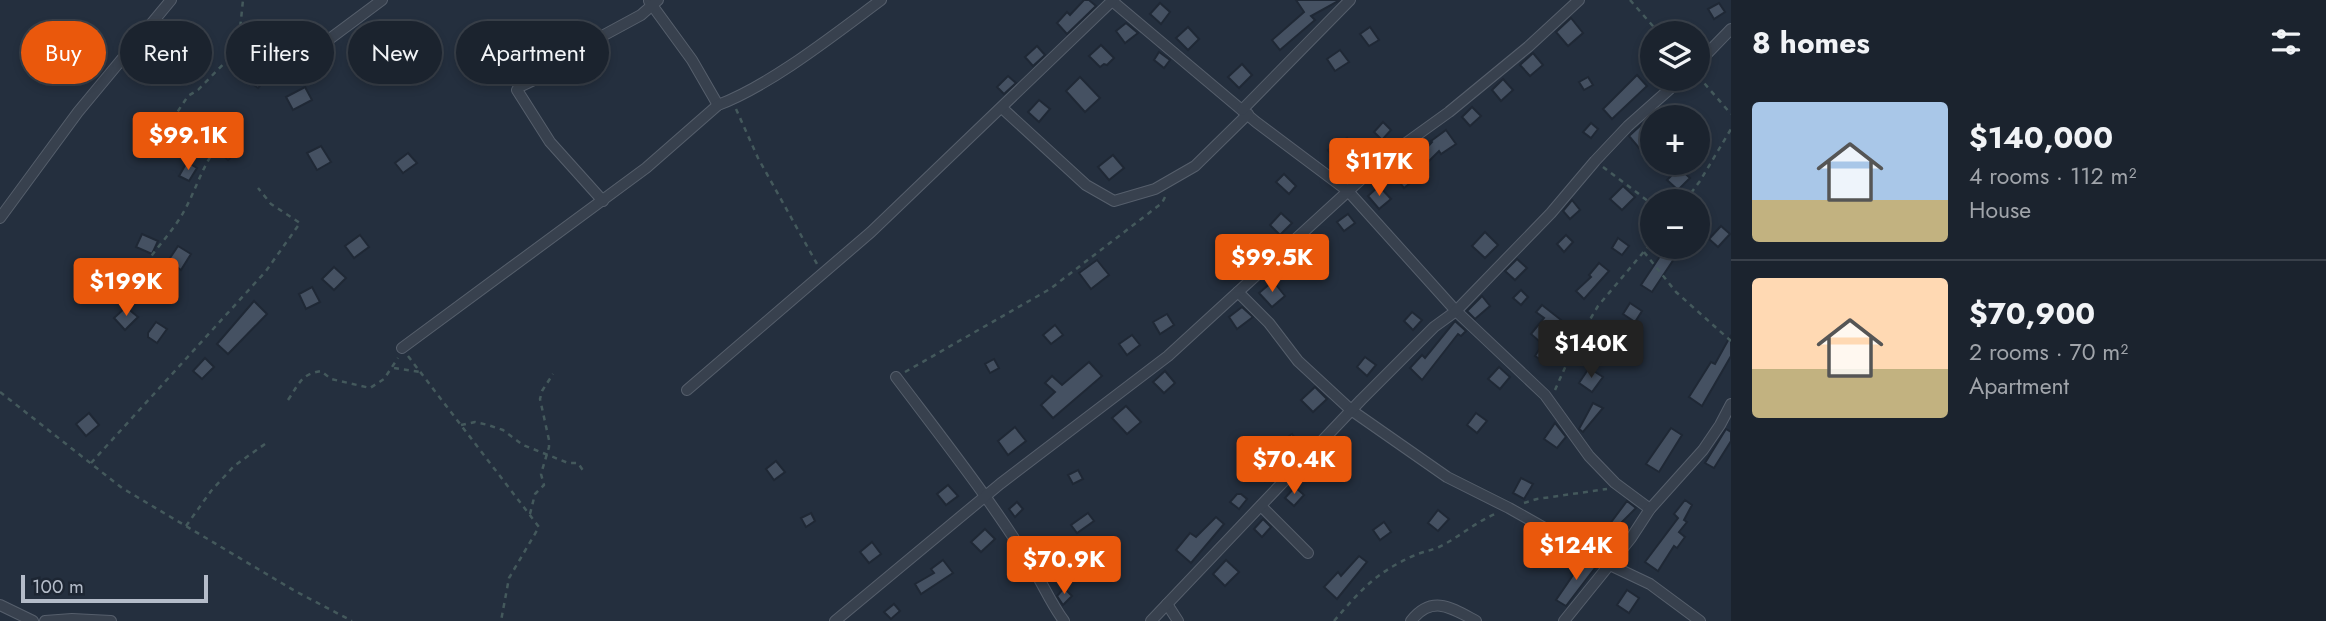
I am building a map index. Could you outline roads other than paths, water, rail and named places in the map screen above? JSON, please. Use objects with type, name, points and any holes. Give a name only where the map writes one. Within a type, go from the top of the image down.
[{"type":"street","points":[[0,218],[78,112],[171,0]]},
{"type":"street","points":[[334,36],[382,0]]},
{"type":"street","points":[[402,348],[646,168],[718,105],[732,100],[789,66],[881,0]]},
{"type":"street","points":[[1002,108],[1086,185],[1114,201],[1155,189],[1195,166],[1350,0]]},
{"type":"street","points":[[835,621],[984,497],[1168,356],[1381,161],[1449,111],[1528,47],[1579,0]]},
{"type":"street","points":[[687,390],[871,232],[1112,1],[1245,112],[1348,191],[1456,311],[1550,403],[1589,456],[1620,487],[1650,509]]},
{"type":"street","points":[[603,201],[550,142],[517,90],[519,87],[641,15],[653,2],[718,105]]},
{"type":"street","points":[[1710,51],[1731,29]]},
{"type":"street","points":[[1151,621],[1351,410],[1434,327],[1456,311],[1551,213],[1628,126],[1667,91]]},
{"type":"street","points":[[1238,292],[1269,323],[1298,361],[1351,410],[1447,477],[1650,584],[1700,621]]},
{"type":"street","points":[[896,377],[1032,566],[1054,608],[1064,621]]},
{"type":"street","points":[[1564,621],[1610,565],[1650,509],[1703,450],[1731,404]]},
{"type":"street","points":[[1261,506],[1308,553]]},
{"type":"street","points":[[1167,604],[1178,621]]},
{"type":"street","points":[[0,605],[33,621]]},
{"type":"street","points":[[1411,621],[1424,608],[1433,605],[1450,607],[1476,621]]},
{"type":"street","points":[[45,621],[72,618],[111,621]]}]
